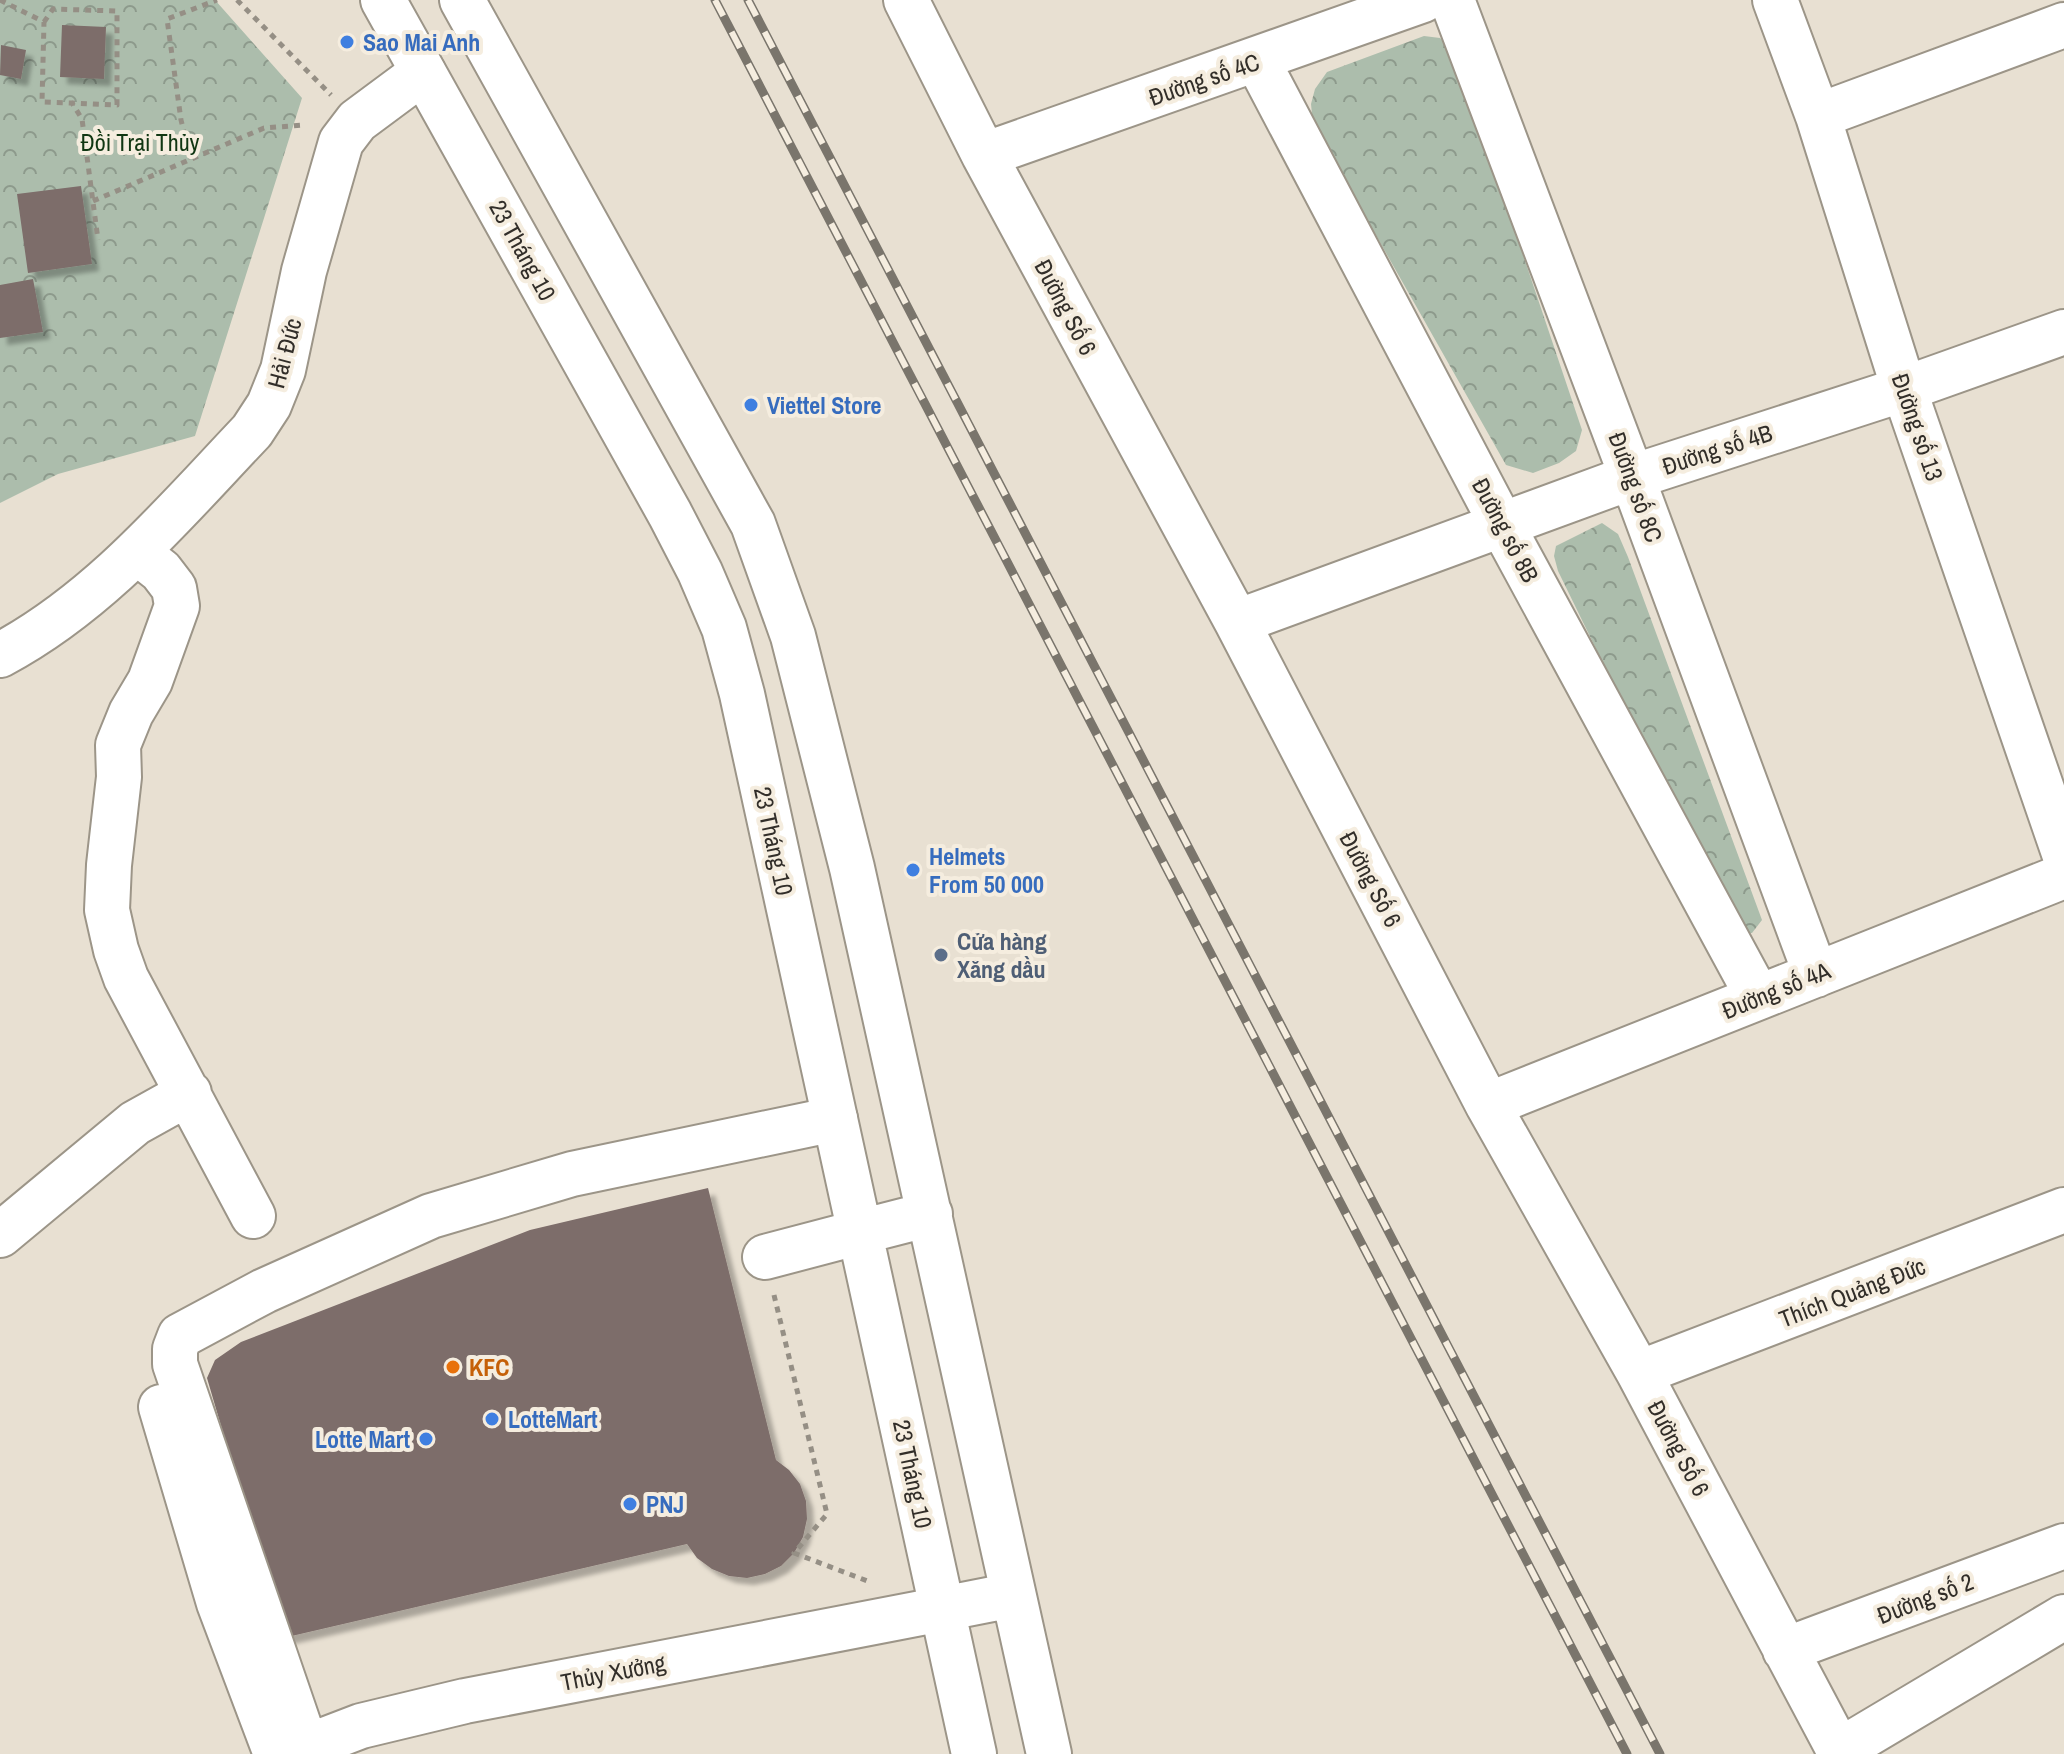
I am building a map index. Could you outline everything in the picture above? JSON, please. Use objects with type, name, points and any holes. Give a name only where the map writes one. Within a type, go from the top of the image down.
[{"type":"street","name":"23 Tháng 10","points":[[383,0],[670,514],[724,628],[742,694],[974,1754]]},
{"type":"street","name":"Đường Số 6","points":[[906,0],[984,155],[1237,622],[1488,1105],[1639,1373],[1840,1753]]},
{"type":"street","name":"Đường số 4C","points":[[984,155],[1423,0]]},
{"type":"street","name":"Đường số 8C","points":[[1452,0],[1816,975]]},
{"type":"street","name":"Đường số 13","points":[[1775,0],[1818,116],[1904,389],[2064,853]]},
{"type":"street","name":"Hải Đức","points":[[0,655],[50,624],[105,582],[252,431],[269,405],[283,370],[304,271],[341,142],[357,121],[423,72],[473,18]]},
{"type":"street","points":[[473,18],[753,524],[793,636],[823,749],[930,1214],[1049,1754]]},
{"type":"street","points":[[1818,116],[2064,25]]},
{"type":"street","name":"Đường số 8B","points":[[1257,60],[1502,525],[1758,997]]},
{"type":"street","name":"Đường số 4B","points":[[1237,622],[1632,477],[1904,389],[2064,332]]},
{"type":"street","points":[[137,552],[161,571],[174,588],[177,606],[150,681],[131,713],[118,745],[119,777],[107,910],[126,978],[253,1216]]},
{"type":"street","name":"Đường số 4A","points":[[1488,1105],[2064,876]]},
{"type":"street","points":[[0,1235],[135,1123],[189,1093]]},
{"type":"street","points":[[290,1751],[175,1364],[175,1349],[180,1336],[264,1291],[431,1216],[572,1174],[835,1119]]},
{"type":"street","name":"Thích Quảng Đức","points":[[1639,1373],[2064,1210]]},
{"type":"street","points":[[765,1257],[930,1214]]},
{"type":"street","points":[[149,1357],[163,1415],[219,1603],[290,1751]]},
{"type":"street","name":"Đường số 2","points":[[1785,1650],[2062,1552]]},
{"type":"street","name":"Thủy Xưởng","points":[[290,1751],[361,1726],[465,1701],[1013,1595]]},
{"type":"street","points":[[1840,1753],[2064,1617]]},
{"type":"path","points":[[0,0],[44,22]]},
{"type":"path","points":[[191,159],[181,120],[167,19],[217,0]]},
{"type":"path","points":[[237,0],[357,121]]},
{"type":"path","points":[[53,9],[117,11],[117,105],[72,103],[42,102],[44,22],[53,9]]},
{"type":"path","points":[[72,103],[82,119],[98,240]]},
{"type":"path","points":[[93,201],[264,128],[357,121]]},
{"type":"path","points":[[765,1257],[827,1514],[794,1553],[883,1586]]},
{"type":"green space","name":"Đồi Trại Thủy","points":[[0,0],[215,0],[302,98],[195,436],[58,474],[0,503]]},
{"type":"green space","points":[[1424,36],[1440,38],[1454,50],[1582,430],[1576,451],[1559,463],[1533,473],[1506,465],[1313,124],[1311,104],[1315,89],[1327,72]]},
{"type":"green space","points":[[1602,523],[1618,534],[1628,557],[1762,920],[1752,933],[1742,933],[1727,917],[1558,571],[1554,556],[1556,546]]},
{"type":"building","points":[[62,25],[106,27],[104,79],[60,77]]},
{"type":"building","points":[[1,45],[26,50],[21,79],[0,75]]},
{"type":"building","points":[[81,186],[92,264],[28,273],[17,194]]},
{"type":"building","points":[[33,279],[43,332],[0,338],[0,285]]},
{"type":"building","name":"LotteMart","points":[[708,1188],[776,1460],[800,1484],[806,1501],[807,1519],[803,1537],[794,1553],[781,1566],[747,1578],[729,1576],[712,1569],[697,1558],[687,1544],[283,1638],[207,1378],[215,1360],[241,1342],[530,1230]]},
{"type":"railway","points":[[715,0],[1627,1754]]},
{"type":"railway","points":[[748,0],[1660,1754]]},
{"type":"place","name":"Sao Mai Anh","points":[[347,42]]},
{"type":"place","name":"Viettel Store","points":[[751,405]]},
{"type":"place","name":"Helmets From 50 000","points":[[913,870]]},
{"type":"place","name":"Cửa hàng Xăng dầu","points":[[941,955]]},
{"type":"place","name":"KFC","points":[[453,1367]]},
{"type":"place","name":"LotteMart","points":[[492,1419]]},
{"type":"place","name":"Lotte Mart","points":[[426,1439]]},
{"type":"place","name":"PNJ","points":[[630,1504]]}]
